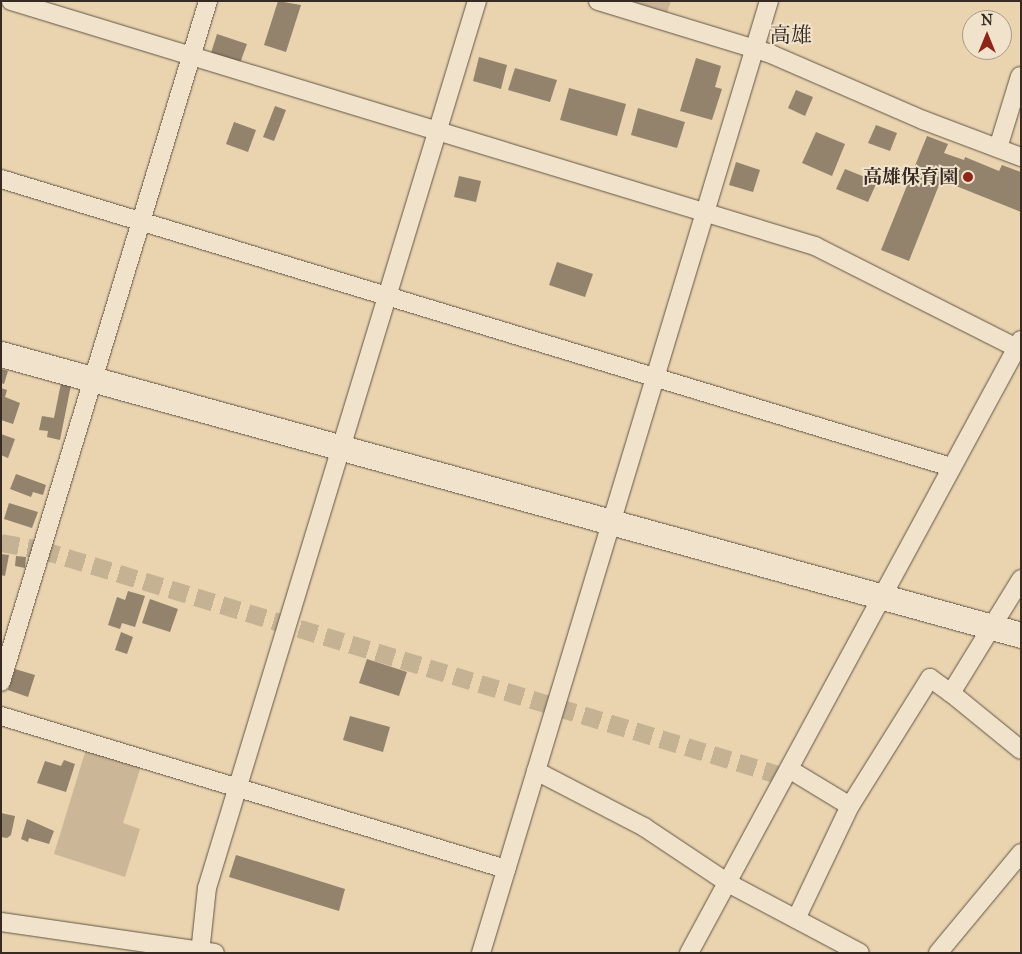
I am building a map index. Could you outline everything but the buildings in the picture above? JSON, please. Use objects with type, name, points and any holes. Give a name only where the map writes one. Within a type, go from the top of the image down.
[{"type":"street","points":[[11,1],[437,133],[815,246],[1020,346],[951,468],[689,953]]},
{"type":"street","points":[[1,682],[208,1]]},
{"type":"street","points":[[1,922],[205,952],[207,888],[477,1]]},
{"type":"street","points":[[598,1],[754,49],[923,120],[1021,157]]},
{"type":"street","points":[[481,953],[769,1]]},
{"type":"street","points":[[998,148],[1020,76]]},
{"type":"street","points":[[1,179],[951,468]]},
{"type":"street","points":[[1,354],[1021,634]]},
{"type":"street","points":[[951,693],[1021,579]]},
{"type":"street","points":[[796,919],[850,806],[930,678],[1021,750]]},
{"type":"street","points":[[1,716],[506,869]]},
{"type":"street","points":[[789,769],[850,806]]},
{"type":"street","points":[[536,771],[644,828],[728,883],[860,953]]},
{"type":"street","points":[[938,953],[1021,853]]},
{"type":"shaded area","points":[[631,1],[671,1],[667,13]]},
{"type":"shaded area","points":[[86,749],[141,766],[123,823],[140,829],[125,877],[54,854]]},
{"type":"tunnel","points":[[1,543],[41,550],[785,777]]},
{"type":"place","name":"高雄保育園","points":[[968,177]]},
{"type":"district","name":"高雄","points":[[791,35]]}]
